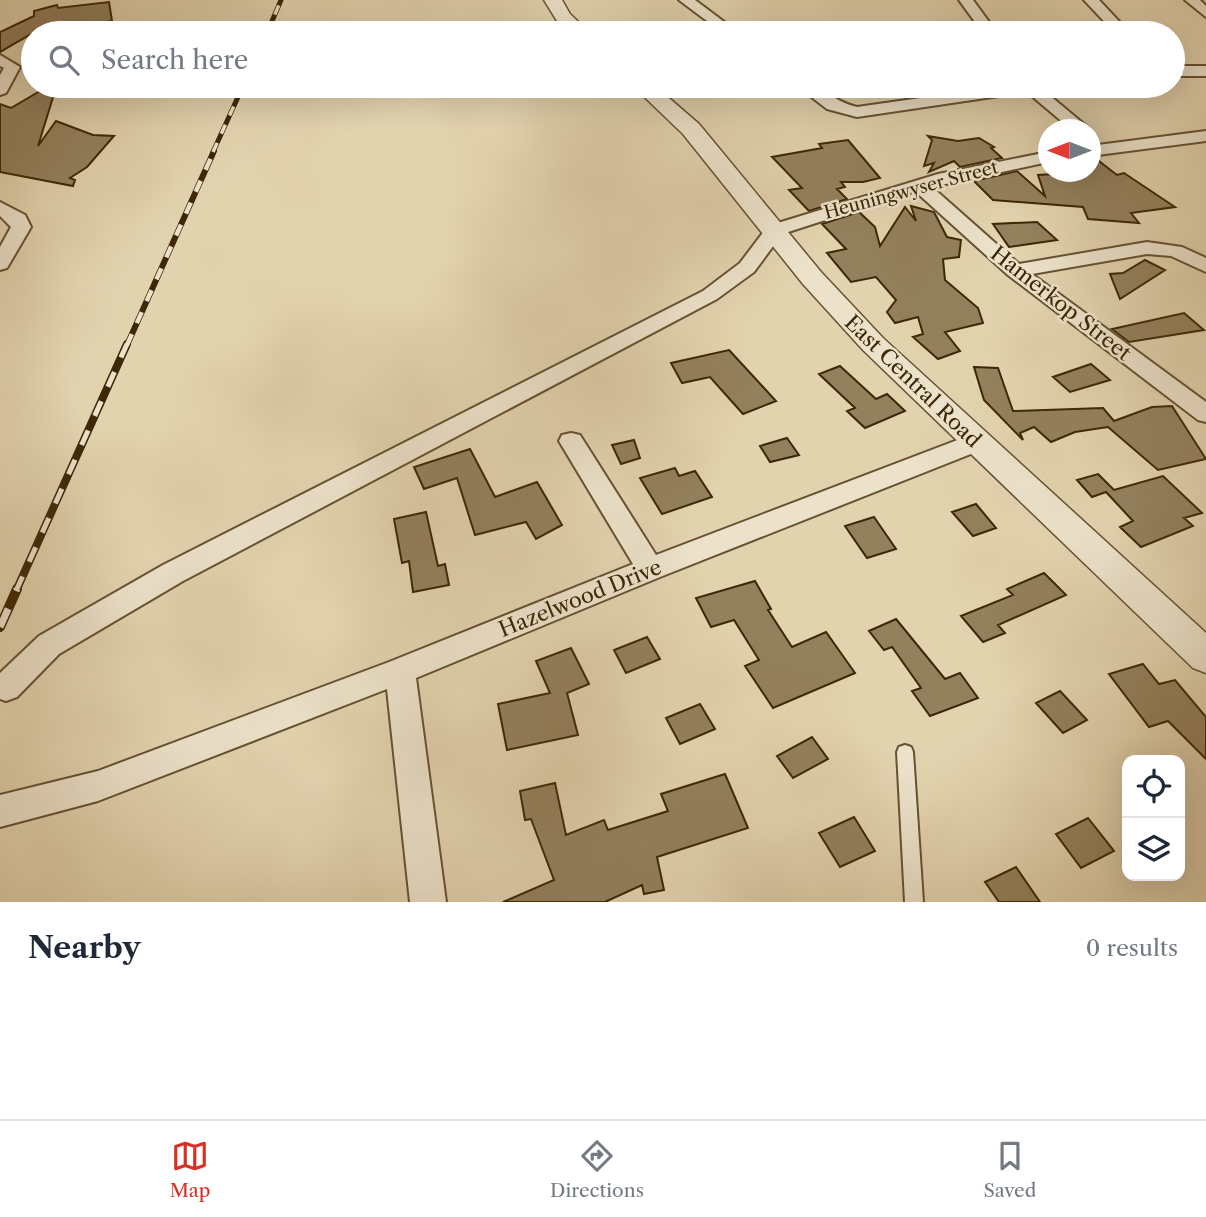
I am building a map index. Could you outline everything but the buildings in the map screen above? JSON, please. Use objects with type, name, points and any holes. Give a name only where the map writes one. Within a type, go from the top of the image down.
[{"type":"street","points":[[553,0],[568,21]]},
{"type":"street","points":[[686,0],[715,21]]},
{"type":"street","points":[[966,0],[981,21]]},
{"type":"street","points":[[1091,0],[1111,21]]},
{"type":"street","points":[[1192,0],[1206,13]]},
{"type":"street","points":[[0,59],[12,67],[0,90]]},
{"type":"street","points":[[1185,71],[1206,71]]},
{"type":"street","name":"East Central Road","points":[[656,98],[691,129],[841,312],[1206,657]]},
{"type":"street","points":[[822,98],[833,106],[857,112],[951,98]]},
{"type":"street","points":[[1046,98],[1070,119]]},
{"type":"street","points":[[1101,150],[1206,136]]},
{"type":"street","name":"Heuningwyser Street","points":[[775,230],[920,186],[993,167],[1038,159]]},
{"type":"street","name":"Hamerkop Street","points":[[920,186],[1015,271],[1206,414]]},
{"type":"street","points":[[0,208],[18,219],[21,227],[0,264]]},
{"type":"street","points":[[6,688],[30,660],[49,645],[173,573],[710,295],[743,274],[763,252],[775,230]]},
{"type":"street","points":[[1015,271],[1147,248],[1175,251],[1206,266]]},
{"type":"street","points":[[571,441],[650,569]]},
{"type":"street","name":"Hazelwood Drive","points":[[0,811],[98,786],[400,671],[650,569],[977,442]]},
{"type":"street","points":[[400,671],[428,902]]},
{"type":"lane","points":[[905,752],[914,902]]},
{"type":"railway","points":[[272,21],[281,0]]},
{"type":"railway","points":[[213,152],[238,98]]},
{"type":"railway","points":[[127,345],[214,151]]},
{"type":"railway","points":[[16,591],[127,344]]},
{"type":"railway","points":[[0,627],[17,589]]}]
